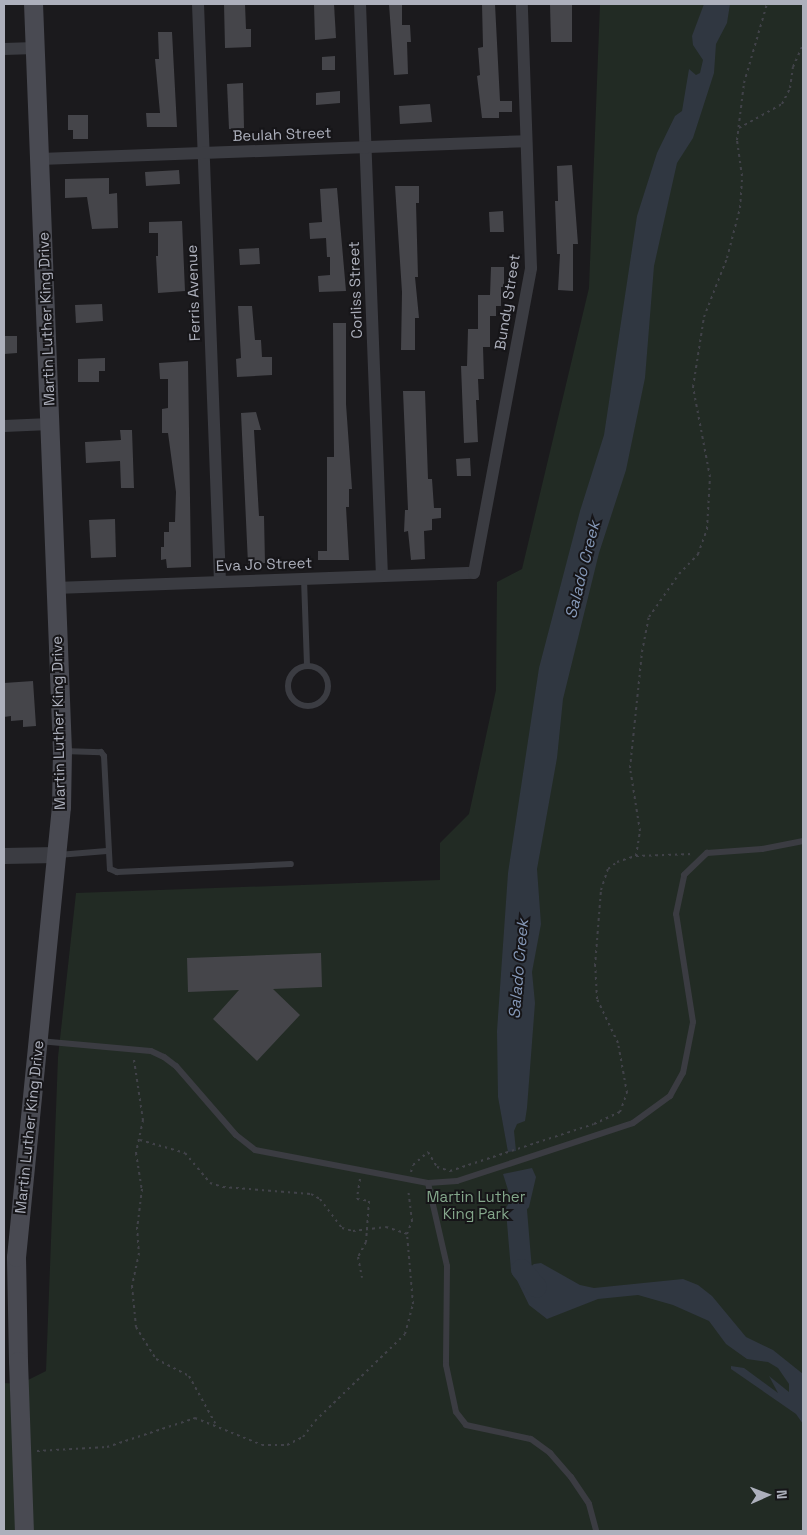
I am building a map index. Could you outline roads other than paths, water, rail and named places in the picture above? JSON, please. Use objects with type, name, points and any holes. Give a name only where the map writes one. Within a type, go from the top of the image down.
[{"type":"main road","name":"Martin Luther King Drive","points":[[24,1531],[16,1257],[56,855],[62,752],[33,4]]},
{"type":"street","name":"Ferris Avenue","points":[[198,4],[220,582]]},
{"type":"street","name":"Corliss Street","points":[[360,4],[382,576]]},
{"type":"street","name":"Bundy Street","points":[[474,573],[531,268],[522,4]]},
{"type":"street","points":[[4,49],[35,48]]},
{"type":"street","name":"Beulah Street","points":[[40,159],[526,141]]},
{"type":"street","points":[[4,426],[50,424]]},
{"type":"street","name":"Eva Jo Street","points":[[56,588],[474,573]]},
{"type":"street","points":[[4,856],[56,855]]},
{"type":"lane","points":[[304,578],[307,666]]},
{"type":"lane","points":[[307,666],[319,669],[328,685],[320,702],[307,705],[295,700],[288,682],[295,670],[307,666]]},
{"type":"lane","points":[[62,752],[101,752],[104,756],[107,851],[110,869],[117,872],[291,864]]},
{"type":"lane","points":[[38,1040],[150,1052],[176,1066],[236,1135],[255,1150],[361,1172],[428,1183],[446,1183],[633,1123],[670,1096],[683,1073],[693,1022],[676,914],[678,894],[684,875],[708,853],[762,849],[803,841]]},
{"type":"lane","points":[[56,855],[107,851]]},
{"type":"lane","points":[[428,1183],[447,1266],[446,1365],[456,1412],[466,1424],[531,1439],[550,1453],[572,1477],[589,1504],[596,1531]]},
{"type":"water","points":[[704,4],[730,4],[727,23],[716,44],[714,73],[693,138],[677,163],[654,266],[645,378],[626,470],[599,553],[563,699],[557,758],[537,869],[541,924],[532,972],[535,1003],[527,1108],[525,1121],[517,1124],[514,1131],[516,1151],[508,1152],[498,1097],[497,1031],[508,873],[539,668],[580,511],[604,435],[637,216],[657,153],[675,116],[682,111],[689,69],[696,75],[700,73],[703,60],[693,45],[692,36]]},
{"type":"water","points":[[532,1168],[536,1177],[529,1207],[521,1216],[517,1250],[519,1260],[525,1271],[534,1264],[541,1263],[580,1285],[594,1288],[683,1279],[698,1285],[712,1296],[746,1337],[773,1350],[803,1374],[803,1424],[796,1414],[731,1369],[731,1366],[744,1368],[778,1393],[769,1376],[789,1392],[789,1384],[778,1368],[768,1362],[747,1359],[726,1344],[709,1321],[673,1305],[638,1295],[598,1299],[547,1319],[529,1305],[514,1274],[508,1190],[503,1174]]},
{"type":"waterway","name":"Salado Creek","points":[[516,1210],[521,1269],[536,1287]]},
{"type":"park label","name":"Martin Luther King Park","points":[[476,1204]]}]
